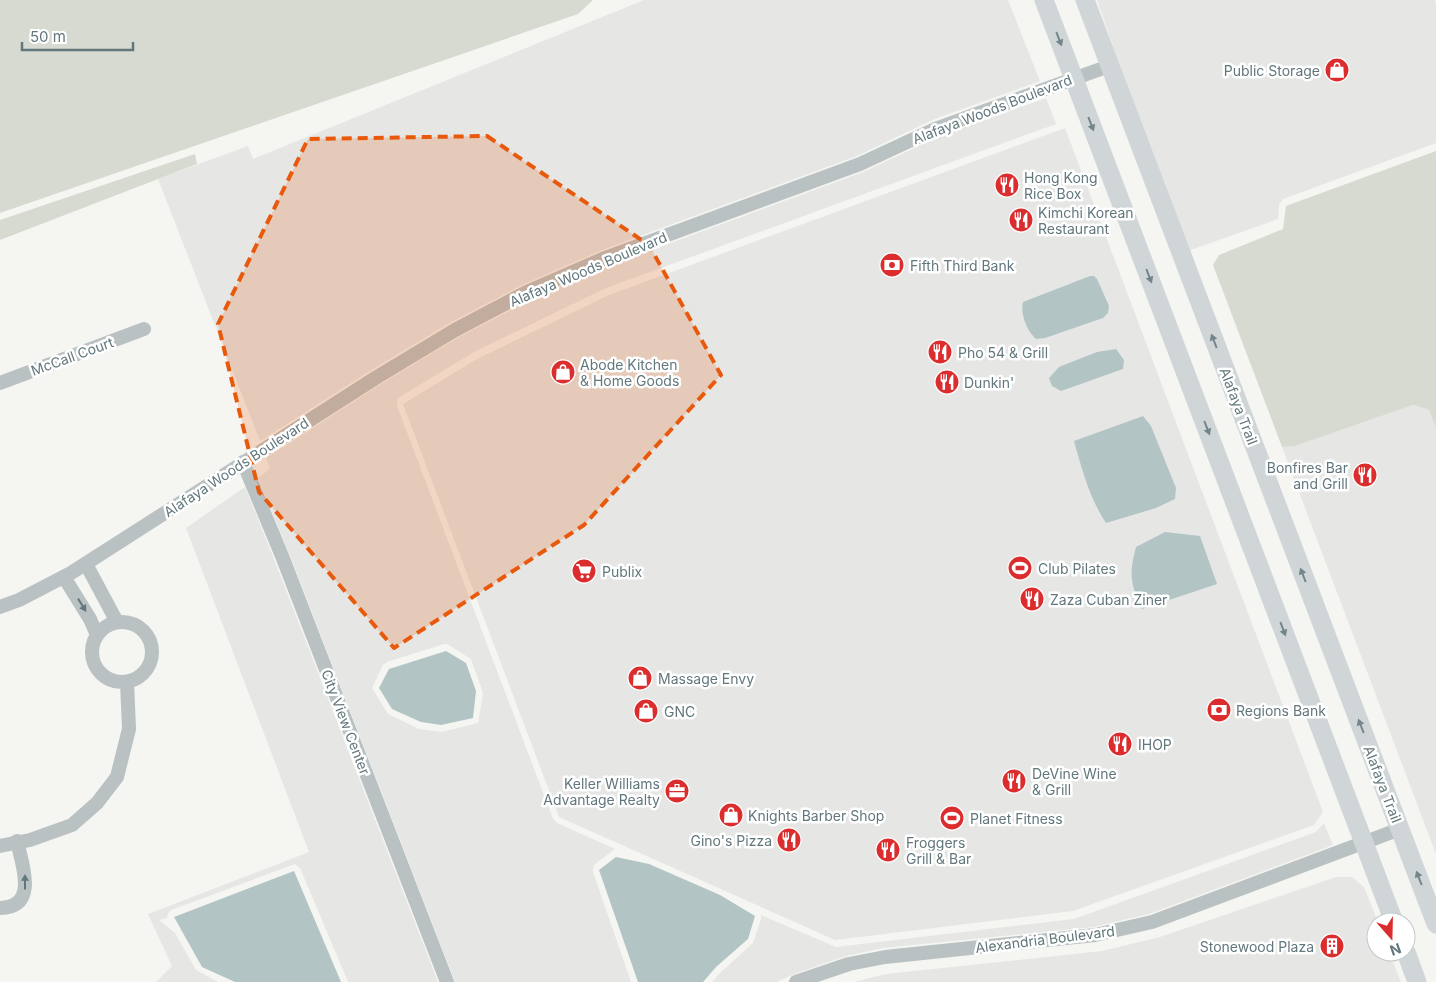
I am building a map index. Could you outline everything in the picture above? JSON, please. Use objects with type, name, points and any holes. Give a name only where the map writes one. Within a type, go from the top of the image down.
[{"type":"main road","points":[[1044,0],[1390,912]]},
{"type":"main road","name":"Alafaya Trail","points":[[1084,0],[1436,924]]},
{"type":"main road","points":[[1410,962],[1418,982]]},
{"type":"street","name":"Alafaya Woods Boulevard","points":[[0,607],[64,577],[86,564],[377,377],[455,330],[527,292],[605,258],[860,164],[935,128],[1109,66]]},
{"type":"street","name":"McCall Court","points":[[0,383],[144,330]]},
{"type":"street","name":"City View Center","points":[[243,462],[282,556],[446,982]]},
{"type":"street","points":[[86,564],[116,622]]},
{"type":"street","points":[[64,577],[90,619],[97,635]]},
{"type":"street","points":[[116,622],[128,622],[140,627],[148,636],[152,647],[152,659],[147,670],[138,678],[127,682],[115,682],[104,677],[96,669],[91,657],[92,645],[97,635],[105,626],[116,622]]},
{"type":"street","points":[[0,846],[17,841],[30,840],[72,825],[98,804],[117,777],[129,729],[127,682]]},
{"type":"street","name":"Alexandria Boulevard","points":[[796,982],[849,964],[885,957],[1095,935],[1152,922],[1400,829]]},
{"type":"street","points":[[0,908],[13,906],[19,900],[26,886],[26,878],[17,841]]},
{"type":"highlighted area","points":[[487,136],[649,245],[721,375],[584,525],[394,648],[259,492],[218,324],[308,139]]},
{"type":"shaded area","points":[[0,0],[593,0],[578,14],[0,213]]},
{"type":"shaded area","points":[[644,0],[1008,0],[1040,81],[932,120],[857,156],[602,250],[524,284],[451,322],[260,441],[158,179],[248,146],[253,159]]},
{"type":"shaded area","points":[[1097,0],[1435,0],[1436,143],[1283,199],[1279,205],[1278,219],[1188,251],[1141,127]]},
{"type":"shaded area","points":[[1046,98],[1056,124],[606,288],[474,352],[398,398],[397,406],[553,819],[557,823],[615,849],[595,864],[593,872],[631,982],[455,982],[289,553],[258,478],[270,469],[266,458],[381,384],[459,337],[531,300],[608,266],[863,172],[938,137]],"holes":[[[447,644],[471,659],[483,693],[478,723],[442,732],[419,729],[388,714],[372,688],[383,665],[387,662]]]},
{"type":"shaded area","points":[[1065,128],[1323,812],[1314,825],[1073,911],[835,940],[559,817],[403,404],[477,359],[609,295]]},
{"type":"shaded area","points":[[1436,151],[1436,428],[1429,410],[1413,405],[1295,446],[1282,447],[1213,265],[1219,255],[1283,229],[1286,206]]},
{"type":"shaded area","points":[[195,154],[197,164],[0,240],[0,220]]},
{"type":"shaded area","points":[[1094,276],[1097,279],[1109,306],[1108,313],[1103,318],[1045,338],[1036,339],[1025,322],[1022,312],[1023,302]]},
{"type":"shaded area","points":[[1116,349],[1124,360],[1123,369],[1061,391],[1052,386],[1049,378],[1059,367],[1097,352]]},
{"type":"shaded area","points":[[1413,405],[1429,410],[1436,428],[1436,854],[1282,447],[1295,446]]},
{"type":"shaded area","points":[[1143,416],[1151,426],[1176,488],[1175,499],[1156,508],[1106,523],[1091,494],[1074,441]]},
{"type":"shaded area","points":[[245,487],[438,982],[348,982],[300,868],[295,864],[171,910],[167,918],[159,920],[175,933],[196,970],[218,982],[156,982],[172,966],[148,914],[309,852],[186,528]]},
{"type":"shaded area","points":[[1165,532],[1200,536],[1217,584],[1142,609],[1135,593],[1132,579],[1132,565],[1136,547]]},
{"type":"shaded area","points":[[446,651],[466,663],[476,691],[473,718],[441,725],[421,722],[392,709],[379,688],[389,669]]},
{"type":"shaded area","points":[[1324,823],[1333,845],[1149,914],[1093,927],[883,948],[846,956],[777,982],[712,982],[753,943],[761,915],[836,947],[1074,919],[1316,832]]},
{"type":"shaded area","points":[[616,857],[649,864],[720,895],[755,916],[748,939],[716,967],[703,982],[638,982],[599,870]]},
{"type":"shaded area","points":[[294,871],[341,982],[235,982],[202,967],[174,917]]},
{"type":"shaded area","points":[[1336,877],[1352,877],[1364,887],[1374,912],[1366,912],[1366,962],[1393,962],[1401,982],[854,982],[886,974],[1102,951],[1160,937]]},
{"type":"place","name":"Public Storage","points":[[1337,70]]},
{"type":"place","name":"Hong Kong Rice Box","points":[[1007,185]]},
{"type":"place","name":"Kimchi Korean Restaurant","points":[[1021,220]]},
{"type":"place","name":"Fifth Third Bank","points":[[892,265]]},
{"type":"place","name":"Pho 54 & Grill","points":[[940,352]]},
{"type":"place","name":"Abode Kitchen & Home Goods","points":[[563,372]]},
{"type":"place","name":"Dunkin'","points":[[947,382]]},
{"type":"place","name":"Bonfires Bar and Grill","points":[[1365,475]]},
{"type":"place","name":"Club Pilates","points":[[1020,568]]},
{"type":"place","name":"Publix","points":[[584,571]]},
{"type":"place","name":"Zaza Cuban Ziner","points":[[1032,599]]},
{"type":"place","name":"Massage Envy","points":[[640,678]]},
{"type":"place","name":"Regions Bank","points":[[1219,710]]},
{"type":"place","name":"GNC","points":[[646,711]]},
{"type":"place","name":"IHOP","points":[[1120,744]]},
{"type":"place","name":"DeVine Wine & Grill","points":[[1014,781]]},
{"type":"place","name":"Keller Williams Advantage Realty","points":[[677,791]]},
{"type":"place","name":"Knights Barber Shop","points":[[731,815]]},
{"type":"place","name":"Planet Fitness","points":[[952,818]]},
{"type":"place","name":"Gino's Pizza","points":[[789,840]]},
{"type":"place","name":"Froggers Grill & Bar","points":[[888,850]]},
{"type":"place","name":"Stonewood Plaza","points":[[1332,946]]}]
